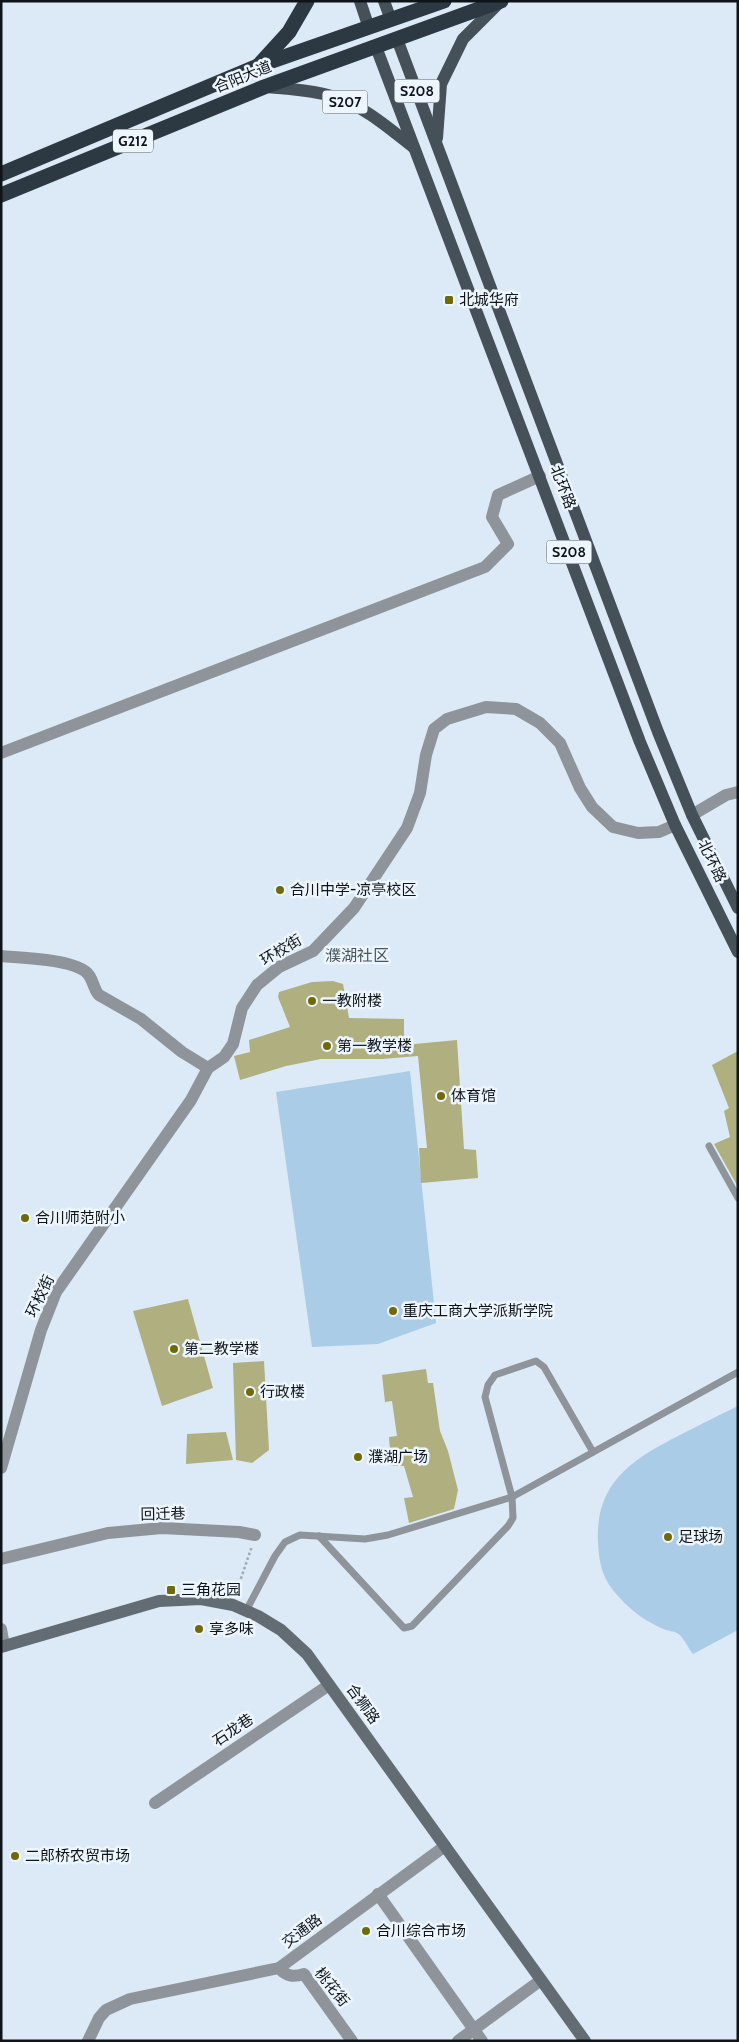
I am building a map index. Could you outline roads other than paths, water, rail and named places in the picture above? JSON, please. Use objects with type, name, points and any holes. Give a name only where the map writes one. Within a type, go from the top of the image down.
[{"type":"highway","points":[[258,66],[289,32],[307,1]]},
{"type":"highway","name":"合阳大道","points":[[1,174],[258,66],[444,1]]},
{"type":"highway","name":"合阳大道","points":[[1,195],[264,87],[500,2]]},
{"type":"highway","name":"北环路","points":[[391,20],[398,39]]},
{"type":"highway","name":"北环路","points":[[369,28],[376,46]]},
{"type":"main road","points":[[360,1],[369,28]]},
{"type":"main road","points":[[384,1],[391,20]]},
{"type":"main road","points":[[437,143],[441,84],[463,39],[500,2]]},
{"type":"main road","name":"北环路","points":[[398,39],[658,732],[692,815],[738,908]]},
{"type":"main road","name":"北环路","points":[[376,46],[640,742],[675,825],[738,952]]},
{"type":"main road","name":"S207","points":[[264,87],[297,89],[336,97],[376,118],[413,147]]},
{"type":"main road","name":"合狮路","points":[[3,1646],[159,1601],[201,1599],[233,1605],[281,1630],[307,1654],[585,2041]]},
{"type":"street","points":[[1,753],[485,567],[508,544],[492,516],[498,495],[540,476]]},
{"type":"street","name":"环校街","points":[[1,1468],[42,1330],[56,1292],[191,1100],[208,1068],[224,1057],[232,1044],[242,1008],[257,985],[279,968],[313,951],[354,908],[407,828],[420,793],[426,755],[434,729],[447,719],[486,707],[516,709],[540,723],[560,743],[580,788],[592,807],[613,827],[638,833],[659,832],[675,825]]},
{"type":"street","points":[[692,815],[726,795],[738,792]]},
{"type":"street","points":[[1,956],[56,962],[86,971],[90,975],[95,990],[99,995],[141,1019],[182,1052],[208,1068]]},
{"type":"street","name":"回迁巷","points":[[1,1559],[108,1533],[144,1529],[210,1530],[239,1532],[255,1536]]},
{"type":"street","points":[[1,1629],[3,1646]]},
{"type":"street","name":"石龙巷","points":[[155,1803],[329,1685]]},
{"type":"street","name":"交通路","points":[[88,2041],[99,2018],[106,2010],[130,1999],[279,1968],[445,1846]]},
{"type":"street","points":[[378,1894],[482,2041]]},
{"type":"street","name":"桃花街","points":[[279,1968],[284,1974],[295,1977],[304,1974],[352,2041]]},
{"type":"street","points":[[458,2041],[541,1980]]},
{"type":"lane","points":[[709,1146],[738,1198]]},
{"type":"lane","points":[[319,1536],[404,1628],[412,1626],[508,1526],[513,1518],[512,1497],[484,1397],[488,1385],[495,1376],[536,1361],[544,1367],[593,1452]]},
{"type":"lane","points":[[246,1611],[275,1556],[286,1542],[300,1535],[365,1539],[388,1535],[512,1497],[738,1372]]},
{"type":"place","name":"北城华府","points":[[449,300]]},
{"type":"place","name":"合川中学-凉亭校区","points":[[280,890]]},
{"type":"place","name":"一教附楼","points":[[312,1001]]},
{"type":"place","name":"第一教学楼","points":[[327,1046]]},
{"type":"place","name":"体育馆","points":[[441,1096]]},
{"type":"place","name":"合川师范附小","points":[[25,1218]]},
{"type":"place","name":"重庆工商大学派斯学院","points":[[393,1311]]},
{"type":"place","name":"第二教学楼","points":[[174,1349]]},
{"type":"place","name":"行政楼","points":[[250,1392]]},
{"type":"place","name":"濮湖广场","points":[[358,1457]]},
{"type":"place","name":"足球场","points":[[668,1537]]},
{"type":"place","name":"三角花园","points":[[171,1590]]},
{"type":"place","name":"享多味","points":[[199,1629]]},
{"type":"place","name":"二郎桥农贸市场","points":[[15,1856]]},
{"type":"place","name":"合川综合市场","points":[[366,1931]]},
{"type":"district","name":"濮湖社区","points":[[357,955]]}]
